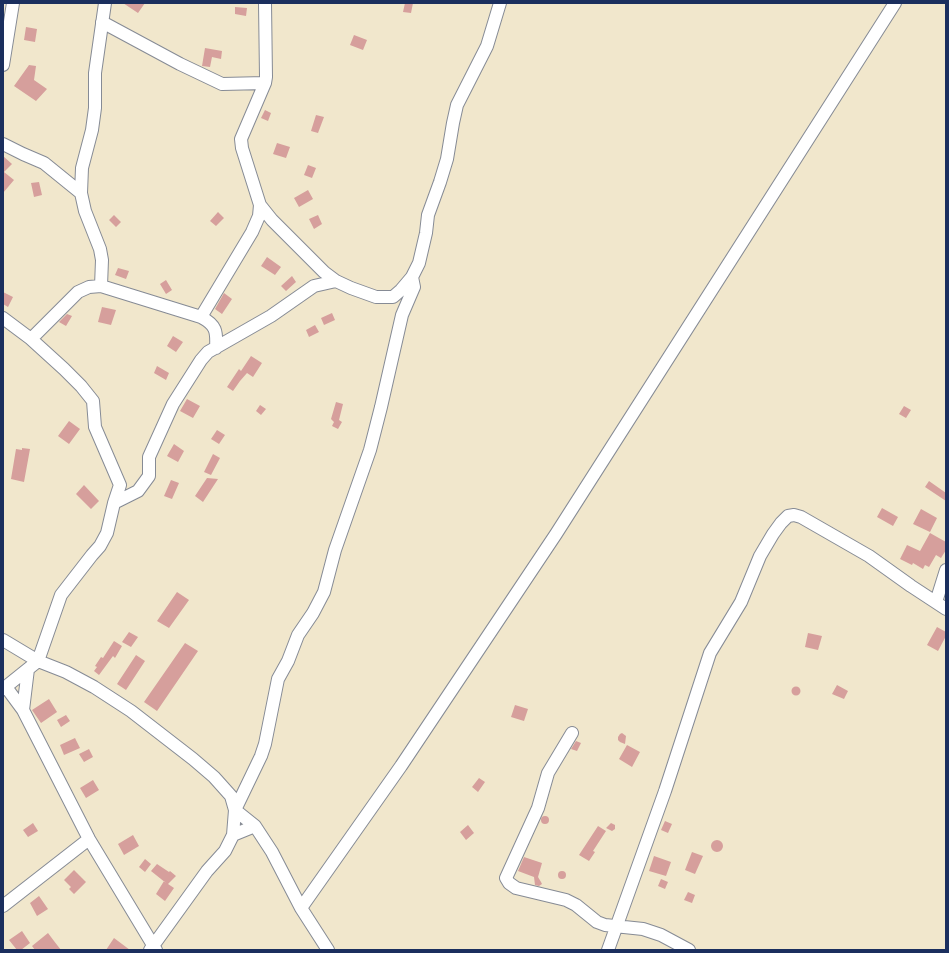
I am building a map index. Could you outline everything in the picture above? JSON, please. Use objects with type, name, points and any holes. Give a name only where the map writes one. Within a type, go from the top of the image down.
[{"type":"street","points":[[100,286],[102,260],[100,249],[85,211],[81,193],[82,168],[92,130],[95,108],[95,73],[105,3]]},
{"type":"street","points":[[201,317],[252,232],[259,216],[260,206],[242,148],[241,139],[264,84],[266,68],[265,3]]},
{"type":"street","points":[[260,206],[317,267],[336,281],[350,288],[376,297],[393,297],[412,277],[419,263],[426,233],[428,215],[447,159],[457,105],[487,46],[500,3]]},
{"type":"street","points":[[301,908],[401,766],[556,534],[895,3]]},
{"type":"street","points":[[3,64],[9,8]]},
{"type":"street","points":[[102,22],[180,64],[222,84],[264,84]]},
{"type":"street","points":[[3,144],[44,163],[81,193]]},
{"type":"street","points":[[314,286],[317,267]]},
{"type":"street","points":[[235,810],[263,750],[278,679],[288,661],[298,635],[313,613],[324,592],[335,550],[370,450],[402,315],[414,287],[412,277]]},
{"type":"street","points":[[114,503],[138,491],[149,476],[149,457],[173,404],[201,360],[208,352],[271,316],[314,286],[336,281]]},
{"type":"street","points":[[31,339],[78,292],[89,287],[100,286],[201,317],[210,322],[214,327],[217,338],[216,348]]},
{"type":"street","points":[[3,318],[31,339],[70,375],[93,401],[95,427],[120,485],[107,533],[100,546],[61,595],[38,661],[4,688],[23,710],[89,839],[153,949],[207,871],[225,851],[233,835],[235,810],[232,796],[214,777],[193,759],[131,711],[94,687],[66,672],[38,661],[3,640]]},
{"type":"street","points":[[608,950],[667,784],[710,653],[741,602],[760,556],[781,523],[788,516],[794,515],[801,517],[869,556],[946,609]]},
{"type":"street","points":[[936,602],[946,570]]},
{"type":"street","points":[[23,710],[28,669]]},
{"type":"street","points":[[572,733],[548,773],[538,808],[506,878],[509,883],[516,888],[566,900],[597,922],[616,927],[643,929],[661,935],[689,950]]},
{"type":"street","points":[[235,810],[255,826],[272,852],[301,908],[328,950]]},
{"type":"street","points":[[233,835],[255,826]]},
{"type":"street","points":[[3,906],[89,839]]},
{"type":"building","points":[[123,3],[145,3],[138,13]]},
{"type":"building","points":[[405,3],[413,3],[411,13],[403,12]]},
{"type":"building","points":[[235,7],[247,8],[246,16],[235,14]]},
{"type":"building","points":[[26,27],[37,29],[35,42],[24,40]]},
{"type":"building","points":[[354,35],[367,40],[363,50],[350,45]]},
{"type":"building","points":[[205,48],[222,51],[221,59],[212,57],[210,67],[202,66]]},
{"type":"building","points":[[29,65],[36,66],[34,80],[47,89],[36,101],[14,86]]},
{"type":"building","points":[[265,110],[271,113],[268,121],[261,118]]},
{"type":"building","points":[[316,115],[324,117],[318,133],[311,131]]},
{"type":"building","points":[[277,143],[290,147],[286,158],[273,154]]},
{"type":"building","points":[[3,156],[12,164],[4,172],[14,180],[3,193]]},
{"type":"building","points":[[308,165],[316,168],[312,178],[304,175]]},
{"type":"building","points":[[39,182],[42,195],[34,197],[31,183]]},
{"type":"building","points":[[308,190],[313,199],[299,207],[294,198]]},
{"type":"building","points":[[218,212],[224,218],[216,226],[210,221]]},
{"type":"building","points":[[114,215],[121,222],[116,227],[109,220]]},
{"type":"building","points":[[318,215],[322,224],[314,229],[309,219]]},
{"type":"building","points":[[267,257],[281,267],[275,275],[261,266]]},
{"type":"building","points":[[118,268],[129,271],[126,279],[115,275]]},
{"type":"building","points":[[292,276],[296,282],[286,291],[281,286]]},
{"type":"building","points":[[166,280],[172,290],[166,294],[160,284]]},
{"type":"building","points":[[3,292],[13,297],[8,307],[3,304]]},
{"type":"building","points":[[224,293],[232,299],[222,314],[215,309]]},
{"type":"building","points":[[102,307],[116,310],[111,325],[98,322]]},
{"type":"building","points":[[332,313],[335,320],[324,325],[321,318]]},
{"type":"building","points":[[67,314],[72,316],[66,326],[59,322]]},
{"type":"building","points":[[315,325],[319,332],[309,337],[306,330]]},
{"type":"building","points":[[173,336],[183,342],[176,352],[167,346]]},
{"type":"building","points":[[251,356],[262,363],[253,377],[247,373],[233,391],[227,387],[239,369],[241,371]]},
{"type":"building","points":[[157,366],[169,373],[166,380],[154,373]]},
{"type":"building","points":[[187,399],[200,406],[193,418],[180,411]]},
{"type":"building","points":[[336,402],[343,404],[339,420],[342,422],[338,429],[332,426],[334,422],[331,419]]},
{"type":"building","points":[[260,405],[266,409],[261,415],[256,411]]},
{"type":"building","points":[[904,406],[911,410],[906,418],[899,414]]},
{"type":"building","points":[[69,421],[80,429],[69,444],[58,436]]},
{"type":"building","points":[[217,430],[225,435],[219,444],[211,439]]},
{"type":"building","points":[[174,444],[184,451],[178,462],[167,456]]},
{"type":"building","points":[[22,448],[30,449],[24,482],[11,479],[16,449],[22,450]]},
{"type":"building","points":[[213,454],[220,458],[211,475],[204,472]]},
{"type":"building","points":[[207,478],[218,479],[203,502],[195,496]]},
{"type":"building","points":[[171,480],[179,483],[172,499],[164,496]]},
{"type":"building","points":[[929,481],[946,493],[946,501],[925,487]]},
{"type":"building","points":[[84,485],[99,501],[91,509],[76,494]]},
{"type":"building","points":[[882,508],[898,517],[893,526],[877,517]]},
{"type":"building","points":[[921,509],[937,518],[930,532],[913,524]]},
{"type":"building","points":[[930,533],[946,542],[946,550],[941,558],[936,555],[929,567],[925,565],[923,569],[913,563],[912,565],[900,559],[907,545],[920,551]]},
{"type":"building","points":[[177,592],[189,600],[169,628],[157,621]]},
{"type":"building","points":[[937,627],[946,632],[946,636],[938,651],[927,645]]},
{"type":"building","points":[[129,632],[138,637],[131,647],[122,642]]},
{"type":"building","points":[[808,633],[822,636],[818,650],[805,647]]},
{"type":"building","points":[[114,641],[122,646],[115,658],[113,656],[99,675],[94,671],[97,667],[95,666],[101,657],[103,658]]},
{"type":"building","points":[[185,643],[198,651],[157,711],[144,702]]},
{"type":"building","points":[[136,655],[145,661],[126,690],[117,684]]},
{"type":"building","points":[[837,685],[848,691],[844,699],[832,694]]},
{"type":"building","points":[[796,686],[801,691],[796,696],[791,691]]},
{"type":"building","points":[[49,699],[57,712],[41,723],[32,710]]},
{"type":"building","points":[[515,705],[528,709],[524,721],[511,717]]},
{"type":"building","points":[[66,715],[70,721],[61,727],[57,720]]},
{"type":"building","points":[[622,733],[626,736],[625,744],[618,740],[620,734]]},
{"type":"building","points":[[75,738],[80,748],[64,755],[60,745]]},
{"type":"building","points":[[576,741],[581,743],[577,751],[571,749]]},
{"type":"building","points":[[627,745],[640,752],[632,767],[619,759]]},
{"type":"building","points":[[89,749],[93,757],[84,762],[79,754]]},
{"type":"building","points":[[479,778],[485,782],[478,792],[472,787]]},
{"type":"building","points":[[93,780],[99,790],[86,798],[80,788]]},
{"type":"building","points":[[545,816],[548,817],[548,823],[545,824],[542,823],[541,820],[542,817]]},
{"type":"building","points":[[665,821],[672,824],[668,833],[661,830]]},
{"type":"building","points":[[33,823],[38,831],[28,837],[23,830]]},
{"type":"building","points":[[611,823],[615,825],[615,829],[612,831],[606,828]]},
{"type":"building","points":[[468,825],[474,833],[466,840],[460,832]]},
{"type":"building","points":[[598,826],[606,831],[593,851],[595,852],[589,861],[579,855]]},
{"type":"building","points":[[133,835],[139,846],[124,855],[118,844]]},
{"type":"building","points":[[715,840],[719,840],[723,846],[719,852],[715,852],[711,848],[711,844]]},
{"type":"building","points":[[692,852],[703,856],[695,874],[685,870]]},
{"type":"building","points":[[654,856],[671,862],[666,876],[649,871]]},
{"type":"building","points":[[524,857],[542,863],[538,877],[542,884],[539,886],[535,885],[534,877],[518,871]]},
{"type":"building","points":[[145,859],[151,864],[145,872],[139,867]]},
{"type":"building","points":[[157,864],[176,876],[168,884],[174,888],[165,901],[156,894],[164,881],[151,871]]},
{"type":"building","points":[[74,870],[86,882],[74,894],[69,889],[71,887],[64,880]]},
{"type":"building","points":[[560,871],[564,871],[566,875],[564,879],[560,879],[558,877],[558,873]]},
{"type":"building","points":[[661,879],[668,882],[665,889],[658,886]]},
{"type":"building","points":[[688,892],[695,895],[692,903],[684,900]]},
{"type":"building","points":[[39,896],[48,909],[37,916],[30,903]]},
{"type":"building","points":[[22,931],[30,943],[21,950],[17,950],[9,940]]},
{"type":"building","points":[[48,933],[61,950],[35,950],[32,946]]},
{"type":"building","points":[[114,938],[130,950],[106,950]]}]
